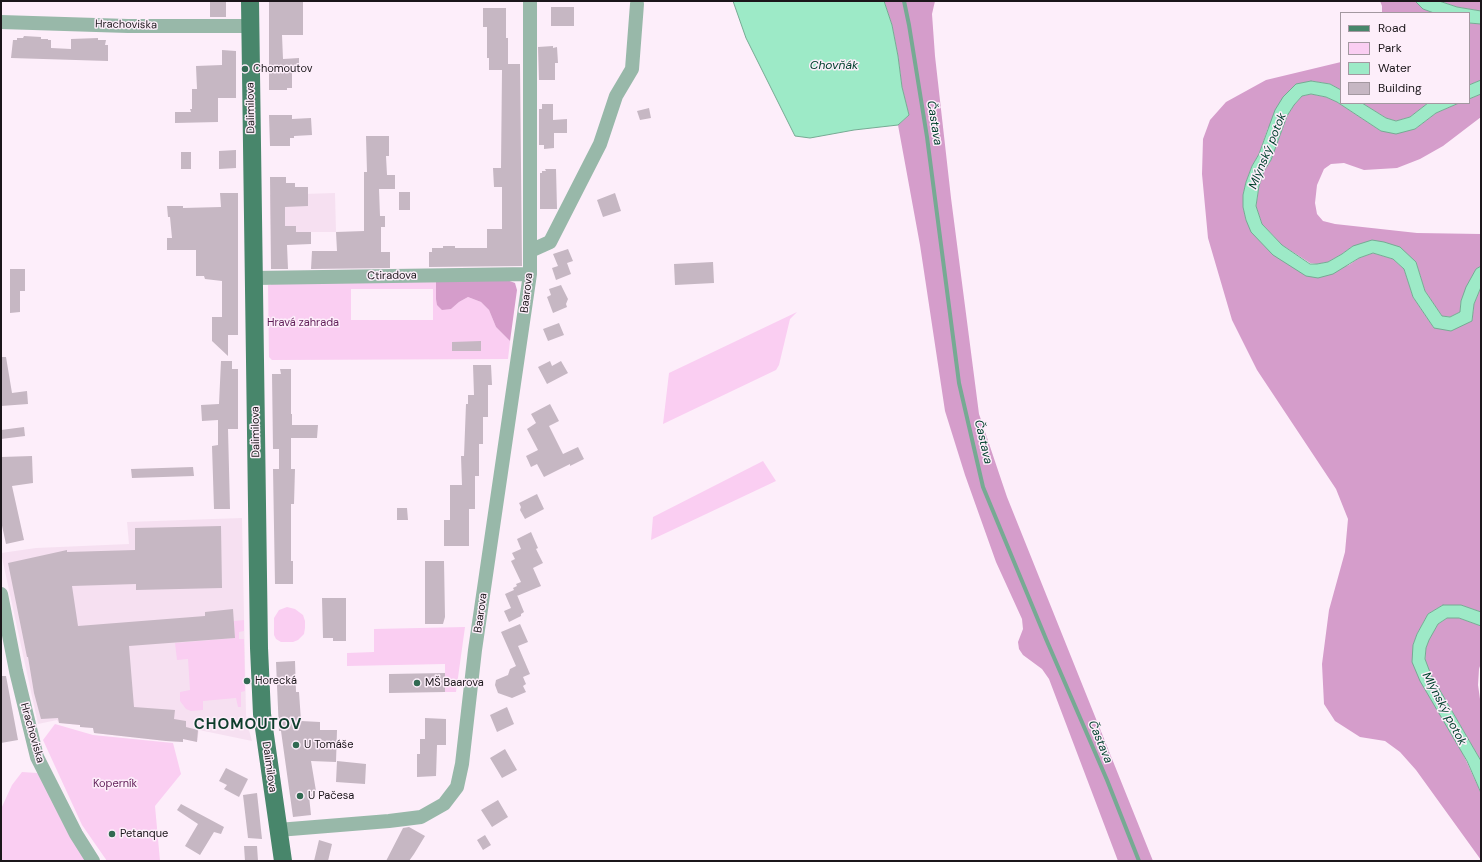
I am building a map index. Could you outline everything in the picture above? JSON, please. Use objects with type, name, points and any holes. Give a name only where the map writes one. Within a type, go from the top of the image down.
[{"type":"main road","name":"Dalimilova","points":[[250,1],[260,693],[267,754],[283,861]]},
{"type":"street","name":"Baarova","points":[[278,830],[420,817],[444,804],[457,787],[462,764],[475,650],[530,274],[530,1]]},
{"type":"street","points":[[530,251],[550,242],[600,144],[616,96],[632,69],[637,4]]},
{"type":"street","name":"Hrachoviska","points":[[1,22],[102,25],[250,26]]},
{"type":"street","name":"Ctiradova","points":[[254,278],[530,274]]},
{"type":"street","name":"Hrachoviska","points":[[1,594],[16,671],[37,757],[76,834],[93,861]]},
{"type":"shaded area","points":[[884,1],[935,1],[932,14],[935,56],[951,198],[979,414],[1007,497],[1153,861],[1118,861],[1049,679],[1042,669],[1023,655],[1019,649],[1018,642],[1023,629],[1022,619],[996,562],[965,475],[945,411],[920,245],[898,125],[909,115],[902,87],[892,25]]},
{"type":"shaded area","points":[[1380,1],[1415,1],[1423,9],[1431,12],[1382,12]]},
{"type":"shaded area","points":[[1439,1],[1481,1],[1481,11],[1457,7]]},
{"type":"shaded area","points":[[1470,23],[1481,24],[1481,80],[1470,85]]},
{"type":"shaded area","points":[[1340,62],[1340,89],[1330,84],[1311,81],[1268,128],[1259,154],[1252,166],[1246,182],[1243,195],[1243,207],[1246,220],[1306,276],[1349,265],[1359,258],[1373,253],[1393,259],[1404,269],[1413,297],[1434,328],[1472,321],[1474,304],[1481,287],[1481,612],[1461,605],[1443,605],[1428,614],[1413,645],[1481,793],[1481,860],[1416,770],[1400,752],[1385,741],[1360,737],[1335,721],[1324,704],[1322,664],[1329,610],[1345,552],[1348,519],[1336,489],[1257,370],[1232,320],[1208,238],[1202,174],[1203,139],[1210,120],[1226,102],[1266,80]]},
{"type":"shaded area","points":[[1311,94],[1326,97],[1337,102],[1381,131],[1415,129],[1436,113],[1457,104],[1470,104],[1470,99],[1481,94],[1481,117],[1443,146],[1420,159],[1397,168],[1364,170],[1344,163],[1331,164],[1324,169],[1317,185],[1315,203],[1317,214],[1323,221],[1335,224],[1417,233],[1481,234],[1481,266],[1476,269],[1461,301],[1460,312],[1450,317],[1442,316],[1425,291],[1416,262],[1353,246],[1328,262],[1317,264],[1310,263],[1282,245],[1262,224],[1256,206],[1259,186],[1264,171],[1271,160],[1287,116],[1302,96]]},
{"type":"shaded area","points":[[1364,104],[1427,104],[1410,117],[1396,121],[1386,118]]},
{"type":"shaded area","points":[[335,193],[336,232],[271,232],[270,195]]},
{"type":"shaded area","points":[[436,280],[507,280],[515,283],[517,290],[510,341],[496,327],[489,310],[481,302],[468,297],[451,309],[442,310],[437,305]]},
{"type":"shaded area","points":[[242,518],[246,714],[252,741],[199,730],[197,742],[183,739],[183,742],[166,741],[94,733],[93,728],[59,723],[57,720],[38,724],[1,553],[36,548],[129,544],[127,522]]},
{"type":"shaded area","points":[[1447,618],[1459,618],[1481,626],[1481,663],[1478,685],[1481,706],[1481,761],[1431,675],[1425,660],[1426,648],[1429,639],[1438,624]]},
{"type":"green space","name":"Hravá zahrada","points":[[436,280],[451,309],[468,297],[481,302],[489,310],[496,327],[510,341],[508,359],[272,360],[269,357],[268,285],[271,285],[271,283]],"holes":[[[351,289],[433,289],[433,320],[351,320]]]},
{"type":"green space","points":[[797,312],[790,319],[779,365],[776,370],[663,424],[669,373]]},
{"type":"green space","points":[[763,461],[776,481],[651,540],[653,517]]},
{"type":"green space","points":[[287,607],[295,609],[303,615],[305,621],[304,634],[298,640],[293,642],[281,642],[276,639],[274,635],[274,618],[279,610]]},
{"type":"green space","points":[[244,620],[244,631],[239,632],[239,639],[244,639],[245,691],[241,692],[241,707],[238,707],[236,698],[203,701],[203,710],[191,711],[186,709],[180,701],[180,692],[190,690],[188,659],[177,660],[175,643],[235,638],[234,621]]},
{"type":"green space","points":[[465,627],[456,692],[445,692],[445,664],[347,666],[347,653],[374,652],[374,629]]},
{"type":"green space","name":"Koperník","points":[[55,724],[93,735],[173,743],[181,774],[155,806],[160,861],[107,861],[82,825],[43,740]]},
{"type":"green space","points":[[22,772],[37,773],[45,780],[87,861],[1,861],[1,809],[12,785]]},
{"type":"water","name":"Chovňák","points":[[733,1],[884,1],[892,25],[902,87],[909,115],[898,125],[854,130],[810,138],[795,136],[746,38]]},
{"type":"water","points":[[1415,1],[1439,1],[1457,7],[1481,11],[1481,24],[1470,23],[1470,12],[1431,12],[1423,9]]},
{"type":"water","points":[[1481,80],[1481,94],[1470,99],[1470,85]]},
{"type":"water","name":"Mlýnský potok","points":[[1311,81],[1330,84],[1340,89],[1340,104],[1326,97],[1311,94],[1302,96],[1294,105],[1287,116],[1271,160],[1264,171],[1259,186],[1256,206],[1262,224],[1282,245],[1310,264],[1328,262],[1353,246],[1372,240],[1400,247],[1416,262],[1425,291],[1442,316],[1450,317],[1460,312],[1461,301],[1466,287],[1476,269],[1481,266],[1481,287],[1474,304],[1472,321],[1451,331],[1434,328],[1413,297],[1404,269],[1393,259],[1373,253],[1359,258],[1333,274],[1318,278],[1306,276],[1273,255],[1251,232],[1243,207],[1243,195],[1246,182],[1252,166],[1259,154],[1275,110],[1283,97],[1296,84]]},
{"type":"water","points":[[1340,104],[1364,104],[1386,118],[1396,121],[1410,117],[1427,104],[1457,104],[1436,113],[1415,129],[1396,134],[1381,131]]},
{"type":"water","name":"Mlýnský potok","points":[[1443,605],[1461,605],[1481,612],[1481,626],[1459,618],[1447,618],[1438,624],[1426,648],[1425,659],[1431,675],[1481,761],[1481,793],[1467,761],[1420,681],[1412,662],[1413,645],[1417,634],[1428,614]]},
{"type":"building","points":[[210,1],[226,1],[226,17],[210,17]]},
{"type":"building","points":[[269,1],[303,1],[303,35],[282,35],[283,59],[299,58],[299,73],[292,73],[292,88],[287,88],[287,90],[269,90]]},
{"type":"building","points":[[551,7],[574,7],[574,26],[551,26]]},
{"type":"building","points":[[483,8],[506,8],[508,64],[520,64],[522,266],[429,267],[429,252],[432,252],[432,248],[455,246],[455,248],[487,248],[487,229],[502,229],[502,187],[494,187],[493,168],[501,168],[502,70],[489,70],[489,58],[487,58],[487,27],[483,27]]},
{"type":"building","points":[[24,36],[41,37],[41,39],[51,40],[51,48],[71,49],[71,39],[98,38],[98,40],[106,40],[105,45],[108,45],[108,61],[11,58],[13,40],[23,38]]},
{"type":"building","points":[[553,46],[553,48],[557,47],[558,63],[555,63],[555,80],[539,80],[538,47]]},
{"type":"building","points":[[222,50],[236,51],[236,98],[218,98],[218,122],[175,123],[175,112],[191,112],[192,89],[197,89],[196,66],[222,65]]},
{"type":"building","points":[[542,104],[553,104],[553,120],[567,119],[567,133],[554,133],[554,148],[544,149],[544,145],[539,145],[539,109],[542,109]]},
{"type":"building","points":[[649,108],[651,118],[640,120],[637,111]]},
{"type":"building","points":[[269,115],[292,115],[292,119],[311,118],[312,135],[294,136],[294,138],[290,138],[290,146],[270,146]]},
{"type":"building","points":[[366,136],[389,136],[389,156],[386,156],[387,175],[395,175],[395,189],[379,189],[380,216],[385,216],[385,227],[381,227],[381,252],[390,252],[390,268],[311,269],[312,251],[337,251],[336,232],[364,231],[364,172],[367,172]]},
{"type":"building","points":[[236,150],[236,168],[219,169],[219,151]]},
{"type":"building","points":[[181,152],[191,152],[191,169],[181,169]]},
{"type":"building","points":[[545,169],[556,169],[557,209],[540,209],[540,173],[542,173],[542,171],[546,171]]},
{"type":"building","points":[[270,177],[286,177],[286,183],[295,183],[295,187],[308,187],[308,206],[285,207],[285,226],[296,226],[296,232],[311,232],[311,244],[287,245],[288,269],[271,269]]},
{"type":"building","points":[[399,192],[410,192],[410,210],[399,210]]},
{"type":"building","points":[[220,193],[238,193],[238,335],[228,335],[228,356],[212,341],[212,317],[222,317],[222,281],[205,279],[204,276],[196,276],[196,250],[167,250],[167,238],[172,238],[170,217],[168,217],[167,206],[183,206],[183,208],[221,207]]},
{"type":"building","points":[[615,193],[621,211],[603,217],[597,200]]},
{"type":"building","points":[[568,249],[573,261],[567,263],[571,274],[556,280],[552,268],[558,266],[553,254]]},
{"type":"building","points":[[713,262],[714,283],[675,285],[674,264]]},
{"type":"building","points":[[10,269],[25,269],[25,291],[20,291],[20,312],[10,313]]},
{"type":"building","points":[[561,285],[568,299],[566,304],[567,307],[553,313],[547,297],[551,295],[549,289]]},
{"type":"building","points":[[559,323],[564,335],[548,341],[543,329]]},
{"type":"building","points":[[481,341],[481,351],[452,351],[452,342]]},
{"type":"building","points":[[1,357],[6,357],[12,393],[27,391],[28,404],[1,406]]},
{"type":"building","points":[[221,361],[232,361],[232,369],[238,369],[238,429],[228,429],[230,509],[214,509],[212,446],[218,445],[218,420],[202,421],[201,405],[219,404]]},
{"type":"building","points":[[550,361],[552,366],[561,361],[568,373],[547,384],[538,367]]},
{"type":"building","points":[[473,365],[491,365],[492,385],[488,385],[488,417],[483,417],[483,444],[479,444],[479,476],[475,476],[475,509],[469,509],[469,546],[444,546],[444,520],[450,520],[450,485],[462,485],[461,456],[464,456],[466,404],[468,404],[468,395],[474,395]]},
{"type":"building","points":[[280,369],[291,369],[292,425],[318,425],[317,438],[291,438],[291,469],[295,469],[294,504],[291,504],[291,561],[293,561],[293,584],[275,584],[273,469],[279,469],[279,449],[273,449],[272,374],[281,374]]},
{"type":"building","points":[[550,404],[559,421],[549,426],[563,454],[578,447],[584,459],[544,477],[537,464],[531,467],[526,456],[538,450],[527,429],[536,423],[531,414]]},
{"type":"building","points":[[24,427],[25,436],[1,439],[1,430]]},
{"type":"building","points":[[32,456],[33,483],[12,486],[24,540],[6,544],[1,521],[1,457]]},
{"type":"building","points":[[193,467],[194,476],[132,478],[131,469]]},
{"type":"building","points":[[537,494],[544,509],[525,519],[520,510],[521,507],[519,503]]},
{"type":"building","points":[[397,508],[407,508],[408,520],[397,520]]},
{"type":"building","points":[[221,526],[222,588],[136,590],[136,584],[72,586],[78,626],[205,616],[205,612],[233,609],[235,638],[129,646],[134,707],[175,710],[174,719],[186,721],[186,727],[198,730],[197,742],[183,739],[183,742],[166,741],[94,733],[93,728],[59,723],[58,718],[41,719],[34,693],[8,563],[67,550],[67,552],[135,550],[135,528]]},
{"type":"building","points":[[531,532],[538,548],[536,549],[543,563],[533,568],[541,586],[517,596],[524,612],[521,616],[509,622],[504,611],[511,608],[505,594],[514,590],[513,588],[517,586],[516,584],[521,582],[511,561],[515,559],[512,553],[521,549],[517,539]]},
{"type":"building","points":[[425,561],[444,561],[445,617],[443,624],[425,624]]},
{"type":"building","points":[[322,598],[346,598],[346,641],[333,641],[333,638],[323,638]]},
{"type":"building","points":[[520,624],[528,642],[518,646],[530,674],[523,677],[526,684],[523,686],[526,692],[512,698],[498,693],[495,685],[496,680],[508,675],[510,669],[516,666],[501,632]]},
{"type":"building","points":[[295,661],[296,692],[299,692],[301,721],[320,722],[320,730],[337,730],[336,762],[311,761],[316,791],[311,792],[312,796],[309,796],[311,815],[293,817],[281,731],[279,731],[276,662]]},
{"type":"building","name":"MŠ Baarova","points":[[445,673],[445,692],[389,693],[389,674]]},
{"type":"building","points":[[1,676],[6,676],[18,740],[1,743]]},
{"type":"building","points":[[507,707],[514,724],[497,732],[490,715]]},
{"type":"building","points":[[425,718],[446,719],[446,745],[437,745],[436,776],[417,777],[417,754],[420,754],[420,739],[425,739]]},
{"type":"building","points":[[505,749],[517,770],[502,778],[490,758]]},
{"type":"building","points":[[337,761],[366,764],[365,784],[336,782]]},
{"type":"building","points":[[226,768],[248,779],[239,797],[224,789],[227,785],[219,781]]},
{"type":"building","points":[[257,793],[262,839],[248,838],[243,795]]},
{"type":"building","points":[[498,800],[508,817],[492,827],[481,810]]},
{"type":"building","points":[[181,804],[224,827],[221,834],[214,832],[200,855],[185,846],[198,824],[177,810]]},
{"type":"building","points":[[409,827],[425,836],[414,854],[409,861],[386,861],[403,828]]},
{"type":"building","points":[[485,835],[491,845],[483,850],[477,840]]},
{"type":"building","points":[[319,840],[332,844],[328,861],[314,861]]},
{"type":"building","points":[[244,846],[257,846],[258,861],[245,861]]},
{"type":"waterway","name":"Častava","points":[[904,1],[927,137],[959,383],[983,487],[1046,639],[1107,780],[1139,861]]},
{"type":"place","name":"Chomoutov","points":[[245,69]]},
{"type":"place","name":"Horecká","points":[[247,681]]},
{"type":"place","name":"MŠ Baarova","points":[[417,683]]},
{"type":"place","name":"U Tomáše","points":[[296,745]]},
{"type":"place","name":"U Pačesa","points":[[300,796]]},
{"type":"place","name":"Petanque","points":[[112,834]]},
{"type":"district","name":"CHOMOUTOV","points":[[248,725]]}]
